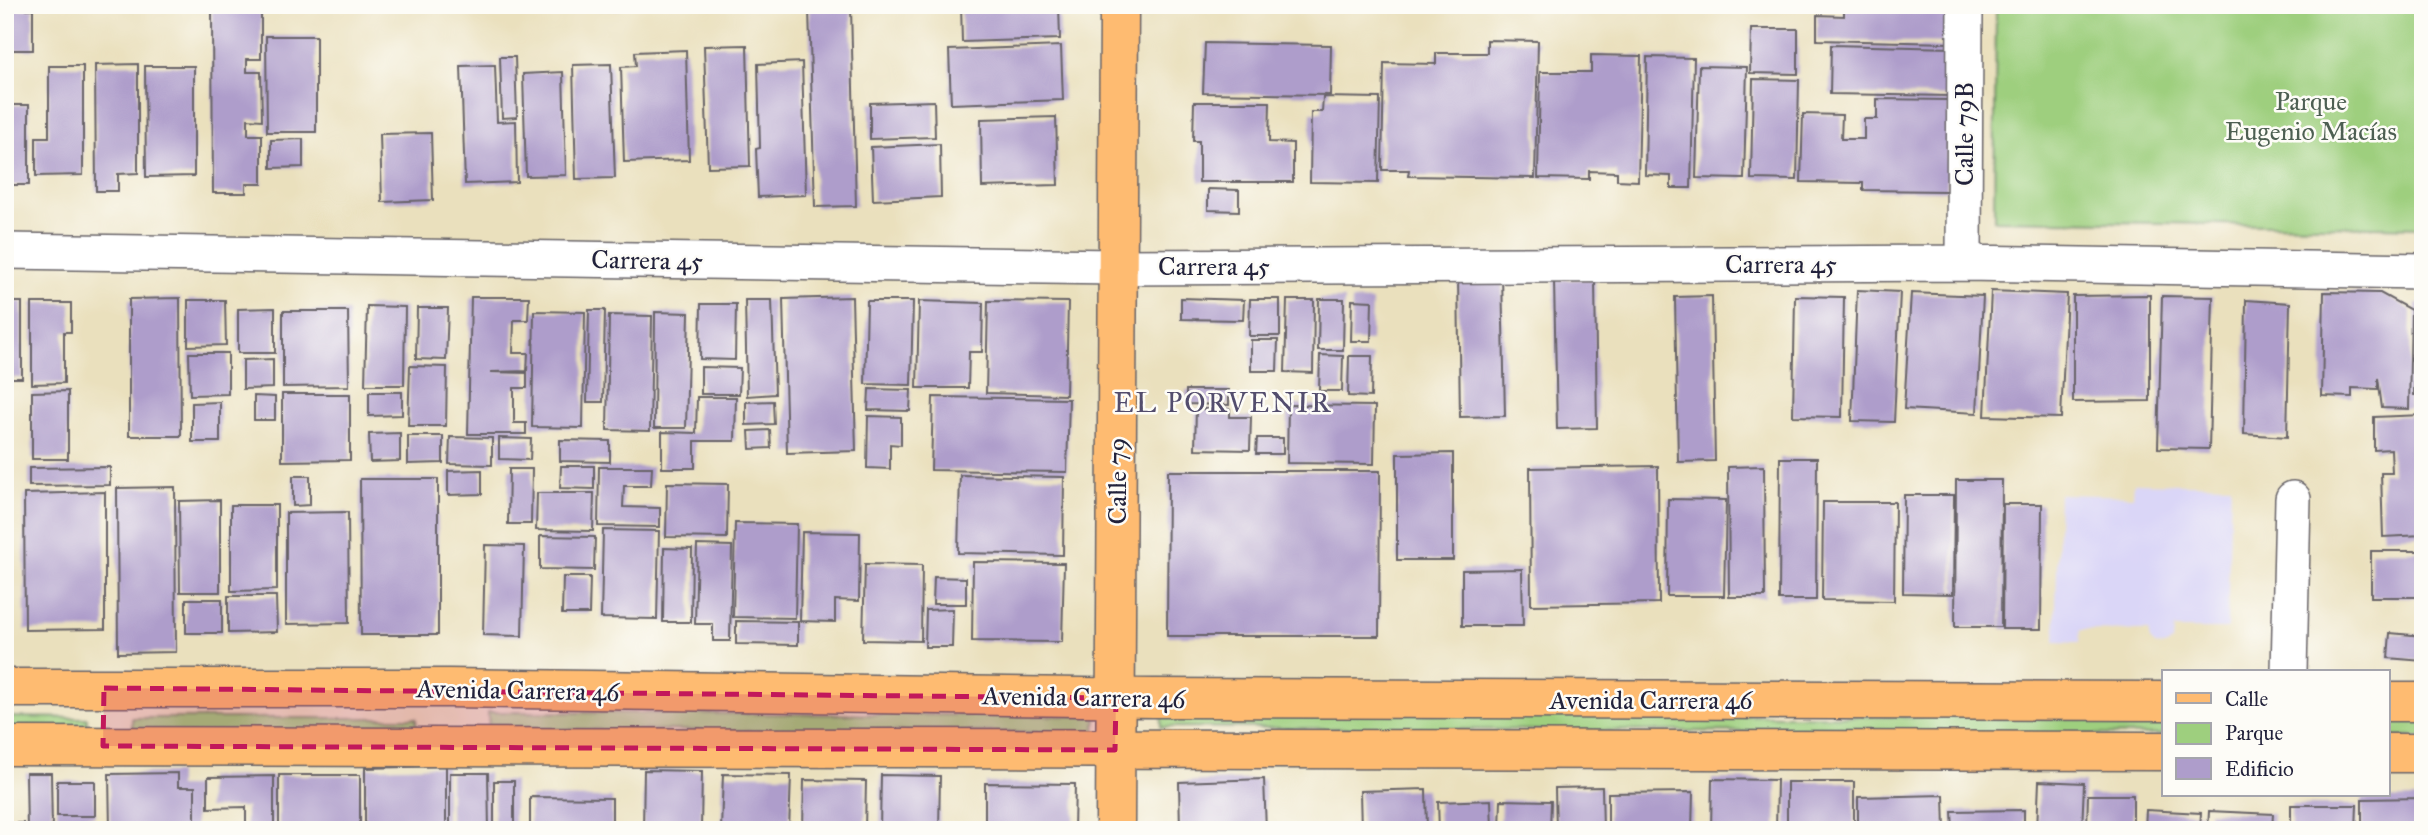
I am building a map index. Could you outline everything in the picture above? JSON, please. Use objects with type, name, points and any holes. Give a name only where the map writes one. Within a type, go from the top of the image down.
[{"type":"main road","name":"Calle 79","points":[[1115,830],[1119,5]]},
{"type":"main road","name":"Avenida Carrera 46","points":[[5,688],[449,688],[1116,698],[2162,701]]},
{"type":"main road","points":[[103,746],[104,688]]},
{"type":"main road","points":[[449,688],[449,748]]},
{"type":"main road","points":[[2390,702],[2423,702]]},
{"type":"main road","name":"Avenida Carrera 46","points":[[5,746],[2162,751]]},
{"type":"main road","points":[[2390,753],[2423,753]]},
{"type":"street","name":"Calle 79B","points":[[1964,263],[1965,5]]},
{"type":"street","name":"Carrera 45","points":[[5,251],[1117,267],[1964,263],[2423,271]]},
{"type":"street","points":[[2289,670],[2293,499]]},
{"type":"highlighted area","points":[[104,688],[1116,698],[1115,750],[103,746]]},
{"type":"shaded area","points":[[2134,483],[2231,485],[2227,629],[2174,629],[2173,642],[2164,646],[2155,645],[2150,640],[2148,631],[2080,630],[2079,643],[2055,642],[2059,494],[2133,496]]},
{"type":"green space","name":"Parque Eugenio Macías","points":[[1996,5],[2423,5],[2423,228],[1994,220]]},
{"type":"green space","points":[[1162,711],[2162,719],[2162,735],[1161,727]]},
{"type":"green space","points":[[488,712],[1096,716],[1095,733],[489,729]]},
{"type":"green space","points":[[5,717],[87,718],[86,736],[5,736]]},
{"type":"green space","points":[[132,718],[416,718],[417,736],[132,735]]},
{"type":"green space","points":[[2390,720],[2423,720],[2423,737],[2390,737]]},
{"type":"building","points":[[572,5],[619,5],[619,10],[572,9]]},
{"type":"building","points":[[961,5],[1059,5],[1060,39],[962,42]]},
{"type":"building","points":[[1844,5],[1950,5],[1950,43],[1817,40],[1817,15],[1844,16]]},
{"type":"building","points":[[851,8],[856,206],[815,207],[809,10]]},
{"type":"building","points":[[7,9],[33,9],[33,50],[7,50]]},
{"type":"building","points":[[261,10],[261,59],[247,59],[247,72],[261,72],[262,120],[248,119],[248,135],[262,135],[262,184],[246,184],[246,193],[213,193],[212,11]]},
{"type":"building","points":[[1751,29],[1798,29],[1798,74],[1750,73]]},
{"type":"building","points":[[266,36],[316,36],[316,132],[267,132]]},
{"type":"building","points":[[1487,40],[1538,41],[1535,178],[1408,176],[1409,170],[1382,170],[1384,63],[1436,64],[1436,53],[1487,53]]},
{"type":"building","points":[[1205,43],[1331,45],[1330,95],[1203,93]]},
{"type":"building","points":[[747,45],[750,166],[708,167],[704,46]]},
{"type":"building","points":[[1831,45],[1952,48],[1951,96],[1830,94]]},
{"type":"building","points":[[1061,46],[1063,100],[951,104],[949,50]]},
{"type":"building","points":[[686,50],[689,160],[624,162],[621,67],[636,66],[635,52]]},
{"type":"building","points":[[1591,55],[1641,56],[1638,181],[1617,180],[1617,172],[1589,171],[1589,179],[1538,178],[1540,72],[1591,72]]},
{"type":"building","points":[[500,57],[515,57],[517,117],[502,118]]},
{"type":"building","points":[[1647,57],[1694,58],[1691,188],[1671,188],[1671,176],[1645,175]]},
{"type":"building","points":[[802,62],[806,195],[758,197],[758,64]]},
{"type":"building","points":[[138,64],[138,173],[118,174],[118,191],[96,191],[95,65]]},
{"type":"building","points":[[611,64],[615,178],[576,179],[573,65]]},
{"type":"building","points":[[495,65],[497,122],[516,121],[517,182],[465,184],[461,66]]},
{"type":"building","points":[[49,66],[83,66],[83,175],[36,176],[36,137],[49,137]]},
{"type":"building","points":[[145,66],[194,66],[194,176],[146,177]]},
{"type":"building","points":[[1699,66],[1747,67],[1744,179],[1696,178]]},
{"type":"building","points":[[563,72],[566,175],[526,176],[523,74]]},
{"type":"building","points":[[1753,79],[1799,80],[1797,180],[1751,179]]},
{"type":"building","points":[[1323,97],[1380,98],[1378,183],[1310,182],[1311,112],[1322,112]]},
{"type":"building","points":[[1877,99],[1949,100],[1947,191],[1863,190],[1863,183],[1801,182],[1803,114],[1842,115],[1841,139],[1864,139],[1864,119],[1877,119]]},
{"type":"building","points":[[934,101],[935,137],[870,139],[870,103]]},
{"type":"building","points":[[1194,102],[1270,102],[1269,142],[1293,143],[1293,182],[1199,182],[1199,141],[1193,141]]},
{"type":"building","points":[[5,105],[29,105],[29,185],[5,185]]},
{"type":"building","points":[[1056,117],[1058,185],[982,187],[981,119]]},
{"type":"building","points":[[431,133],[433,200],[382,202],[380,134]]},
{"type":"building","points":[[303,139],[303,167],[271,168],[271,140]]},
{"type":"building","points":[[940,144],[941,197],[873,200],[871,147]]},
{"type":"building","points":[[1208,189],[1239,190],[1239,211],[1208,210]]},
{"type":"building","points":[[1502,274],[1505,416],[1460,417],[1458,276]]},
{"type":"building","points":[[1595,279],[1597,428],[1557,429],[1554,280]]},
{"type":"building","points":[[1857,290],[1900,292],[1894,422],[1852,421]]},
{"type":"building","points":[[1991,291],[2067,294],[2061,418],[1985,416]]},
{"type":"building","points":[[2324,292],[2380,293],[2411,310],[2409,409],[2382,408],[2378,378],[2378,389],[2352,388],[2352,397],[2322,396]]},
{"type":"building","points":[[1911,293],[1983,296],[1977,413],[1904,409]]},
{"type":"building","points":[[2150,295],[2150,401],[2073,402],[2073,296]]},
{"type":"building","points":[[1712,296],[1715,461],[1678,462],[1675,297]]},
{"type":"building","points":[[1795,296],[1844,297],[1842,417],[1793,416]]},
{"type":"building","points":[[2162,296],[2213,297],[2209,449],[2158,448]]},
{"type":"building","points":[[471,297],[529,297],[528,320],[514,320],[513,353],[528,353],[527,371],[491,372],[527,373],[527,388],[514,388],[514,423],[526,423],[526,434],[468,434]]},
{"type":"building","points":[[852,297],[856,451],[787,453],[783,299]]},
{"type":"building","points":[[180,298],[181,436],[129,436],[129,299]]},
{"type":"building","points":[[1181,298],[1244,300],[1243,320],[1181,319]]},
{"type":"building","points":[[1250,299],[1280,299],[1280,336],[1249,336]]},
{"type":"building","points":[[1319,299],[1344,299],[1343,350],[1318,350]]},
{"type":"building","points":[[188,300],[225,300],[226,345],[188,346]]},
{"type":"building","points":[[745,300],[772,300],[775,394],[747,396]]},
{"type":"building","points":[[1287,300],[1314,300],[1313,373],[1285,372]]},
{"type":"building","points":[[1352,300],[1372,301],[1371,341],[1351,341]]},
{"type":"building","points":[[2246,300],[2290,303],[2287,437],[2244,434]]},
{"type":"building","points":[[867,301],[913,301],[911,385],[865,384]]},
{"type":"building","points":[[919,301],[983,303],[982,352],[969,352],[968,388],[917,388]]},
{"type":"building","points":[[988,301],[1068,302],[1066,395],[986,393]]},
{"type":"building","points":[[5,302],[22,302],[22,378],[5,378]]},
{"type":"building","points":[[32,303],[71,303],[71,332],[64,332],[64,383],[32,384]]},
{"type":"building","points":[[2416,303],[2423,303],[2423,395],[2414,395]]},
{"type":"building","points":[[701,304],[736,304],[735,360],[700,359]]},
{"type":"building","points":[[367,306],[405,307],[404,385],[365,385]]},
{"type":"building","points":[[275,308],[275,353],[238,353],[238,309]]},
{"type":"building","points":[[417,308],[448,308],[446,360],[416,359]]},
{"type":"building","points":[[589,310],[605,310],[603,402],[587,402]]},
{"type":"building","points":[[283,311],[348,311],[349,386],[283,387]]},
{"type":"building","points":[[534,311],[585,312],[583,428],[532,427]]},
{"type":"building","points":[[655,312],[689,313],[686,428],[654,428]]},
{"type":"building","points":[[609,315],[652,316],[650,431],[607,430]]},
{"type":"building","points":[[1251,340],[1278,340],[1277,371],[1251,371]]},
{"type":"building","points":[[189,353],[228,353],[228,394],[190,395]]},
{"type":"building","points":[[1320,355],[1343,356],[1342,391],[1319,391]]},
{"type":"building","points":[[1349,356],[1372,356],[1371,397],[1348,396]]},
{"type":"building","points":[[273,359],[273,388],[243,389],[243,360]]},
{"type":"building","points":[[410,366],[447,367],[446,426],[408,426]]},
{"type":"building","points":[[701,367],[740,368],[739,394],[701,394]]},
{"type":"building","points":[[869,389],[911,390],[910,411],[868,410]]},
{"type":"building","points":[[1186,390],[1229,390],[1229,405],[1186,404]]},
{"type":"building","points":[[68,391],[68,459],[32,459],[32,392]]},
{"type":"building","points":[[369,392],[402,392],[402,415],[369,416]]},
{"type":"building","points":[[282,394],[350,394],[350,460],[282,461]]},
{"type":"building","points":[[254,396],[275,397],[275,420],[254,420]]},
{"type":"building","points":[[697,397],[736,397],[735,441],[695,441],[695,468],[662,468],[662,432],[696,433]]},
{"type":"building","points":[[933,397],[1069,399],[1067,472],[931,470]]},
{"type":"building","points":[[773,401],[774,424],[746,425],[746,402]]},
{"type":"building","points":[[220,402],[220,442],[192,442],[192,403]]},
{"type":"building","points":[[1288,405],[1375,406],[1374,464],[1287,463]]},
{"type":"building","points":[[1196,409],[1230,409],[1230,417],[1251,417],[1250,450],[1195,449]]},
{"type":"building","points":[[2423,415],[2423,535],[2383,537],[2381,473],[2392,473],[2391,449],[2374,450],[2374,417]]},
{"type":"building","points":[[868,416],[901,417],[901,445],[890,444],[890,469],[867,468]]},
{"type":"building","points":[[770,430],[771,448],[750,449],[749,431]]},
{"type":"building","points":[[400,433],[400,461],[370,462],[369,434]]},
{"type":"building","points":[[408,436],[443,436],[443,463],[408,464]]},
{"type":"building","points":[[450,437],[492,438],[492,465],[449,464]]},
{"type":"building","points":[[499,438],[531,439],[530,460],[499,459]]},
{"type":"building","points":[[1257,438],[1283,438],[1283,454],[1256,454]]},
{"type":"building","points":[[560,440],[610,441],[610,462],[560,461]]},
{"type":"building","points":[[1453,453],[1453,560],[1397,560],[1397,454]]},
{"type":"building","points":[[1780,458],[1817,458],[1816,600],[1779,600]]},
{"type":"building","points":[[561,466],[594,466],[594,489],[560,488]]},
{"type":"building","points":[[1658,466],[1659,603],[1531,605],[1530,468]]},
{"type":"building","points":[[1764,466],[1765,597],[1729,597],[1728,467]]},
{"type":"building","points":[[110,467],[110,485],[29,486],[29,468]]},
{"type":"building","points":[[599,467],[652,467],[651,486],[624,486],[623,507],[660,508],[660,527],[598,526]]},
{"type":"building","points":[[509,469],[532,469],[531,524],[508,524]]},
{"type":"building","points":[[482,470],[482,494],[448,495],[448,471]]},
{"type":"building","points":[[1168,471],[1380,471],[1379,636],[1167,636]]},
{"type":"building","points":[[960,475],[1064,477],[1063,555],[958,553]]},
{"type":"building","points":[[293,476],[310,476],[310,505],[293,506]]},
{"type":"building","points":[[360,479],[438,479],[438,635],[361,635]]},
{"type":"building","points":[[1956,480],[2002,480],[2001,627],[1955,627]]},
{"type":"building","points":[[667,483],[728,484],[727,538],[666,537]]},
{"type":"building","points":[[175,487],[176,652],[118,653],[117,488]]},
{"type":"building","points":[[105,492],[105,629],[25,630],[24,494]]},
{"type":"building","points":[[537,493],[594,493],[593,531],[536,530]]},
{"type":"building","points":[[1904,495],[1954,495],[1953,594],[1903,593]]},
{"type":"building","points":[[1668,499],[1726,500],[1724,596],[1667,596]]},
{"type":"building","points":[[220,500],[220,592],[180,592],[179,501]]},
{"type":"building","points":[[1823,502],[1895,502],[1894,601],[1822,600]]},
{"type":"building","points":[[2003,504],[2042,504],[2041,629],[2002,629]]},
{"type":"building","points":[[231,505],[277,505],[277,590],[231,591]]},
{"type":"building","points":[[348,512],[349,623],[286,624],[286,513]]},
{"type":"building","points":[[735,523],[797,524],[795,618],[733,617]]},
{"type":"building","points":[[603,530],[659,531],[657,619],[601,618]]},
{"type":"building","points":[[802,532],[860,533],[859,601],[835,600],[835,622],[800,621]]},
{"type":"building","points":[[540,536],[595,537],[594,570],[540,569]]},
{"type":"building","points":[[485,545],[524,546],[522,636],[483,635]]},
{"type":"building","points":[[697,545],[732,546],[730,641],[713,641],[713,624],[695,624]]},
{"type":"building","points":[[664,548],[692,549],[691,622],[663,622]]},
{"type":"building","points":[[2371,551],[2423,551],[2423,597],[2371,597]]},
{"type":"building","points":[[973,562],[1064,563],[1062,642],[972,641]]},
{"type":"building","points":[[865,564],[922,565],[921,641],[863,640]]},
{"type":"building","points":[[1522,569],[1523,626],[1462,626],[1462,570]]},
{"type":"building","points":[[563,577],[590,577],[589,614],[562,614]]},
{"type":"building","points":[[934,577],[966,578],[966,604],[933,604]]},
{"type":"building","points":[[228,596],[276,596],[277,632],[228,633]]},
{"type":"building","points":[[186,599],[222,599],[222,633],[186,633]]},
{"type":"building","points":[[953,609],[952,647],[925,647],[926,610]]},
{"type":"building","points":[[736,621],[798,622],[798,645],[736,644]]},
{"type":"building","points":[[2390,633],[2423,636],[2423,661],[2388,658]]},
{"type":"building","points":[[446,766],[446,830],[365,830],[365,768]]},
{"type":"building","points":[[644,770],[702,771],[701,830],[643,830]]},
{"type":"building","points":[[26,773],[51,773],[52,830],[27,830]]},
{"type":"building","points":[[178,773],[178,787],[195,787],[195,830],[110,830],[109,774]]},
{"type":"building","points":[[450,773],[488,773],[489,830],[450,830]]},
{"type":"building","points":[[723,774],[791,775],[789,830],[721,830]]},
{"type":"building","points":[[279,775],[360,775],[360,830],[279,830]]},
{"type":"building","points":[[881,775],[940,776],[939,830],[880,830]]},
{"type":"building","points":[[274,776],[274,830],[246,830],[246,807],[208,808],[208,777]]},
{"type":"building","points":[[1264,779],[1266,830],[1180,830],[1179,782]]},
{"type":"building","points":[[1712,779],[1777,780],[1776,830],[1711,830]]},
{"type":"building","points":[[804,780],[866,781],[865,830],[803,830]]},
{"type":"building","points":[[57,781],[95,781],[95,816],[57,816]]},
{"type":"building","points":[[494,781],[514,781],[514,830],[494,830]]},
{"type":"building","points":[[2039,781],[2084,783],[2082,830],[2037,830]]},
{"type":"building","points":[[1787,782],[1854,782],[1854,830],[1787,830]]},
{"type":"building","points":[[985,783],[1075,784],[1074,830],[985,830]]},
{"type":"building","points":[[1602,787],[1603,830],[1556,830],[1555,788]]},
{"type":"building","points":[[1426,789],[1427,830],[1361,830],[1360,791]]},
{"type":"building","points":[[1693,792],[1692,830],[1608,830],[1608,793]]},
{"type":"building","points":[[1944,795],[1945,830],[1858,830],[1858,797]]},
{"type":"building","points":[[2088,795],[2133,795],[2133,830],[2087,830]]},
{"type":"building","points":[[530,797],[612,798],[612,830],[530,830]]},
{"type":"building","points":[[2423,798],[2423,830],[2362,830],[2362,799]]},
{"type":"building","points":[[1491,800],[1492,830],[1439,830],[1438,802]]},
{"type":"building","points":[[1501,800],[1551,801],[1550,830],[1500,830]]},
{"type":"building","points":[[2291,805],[2357,805],[2356,830],[2291,830]]},
{"type":"building","points":[[2024,810],[2024,830],[1953,830],[1952,811]]},
{"type":"building","points":[[2146,810],[2201,813],[2200,830],[2145,830]]},
{"type":"building","points":[[2209,811],[2273,814],[2272,830],[2208,830]]},
{"type":"building","points":[[5,823],[23,823],[23,830],[5,830]]},
{"type":"district","name":"EL PORVENIR","points":[[1223,402]]}]
